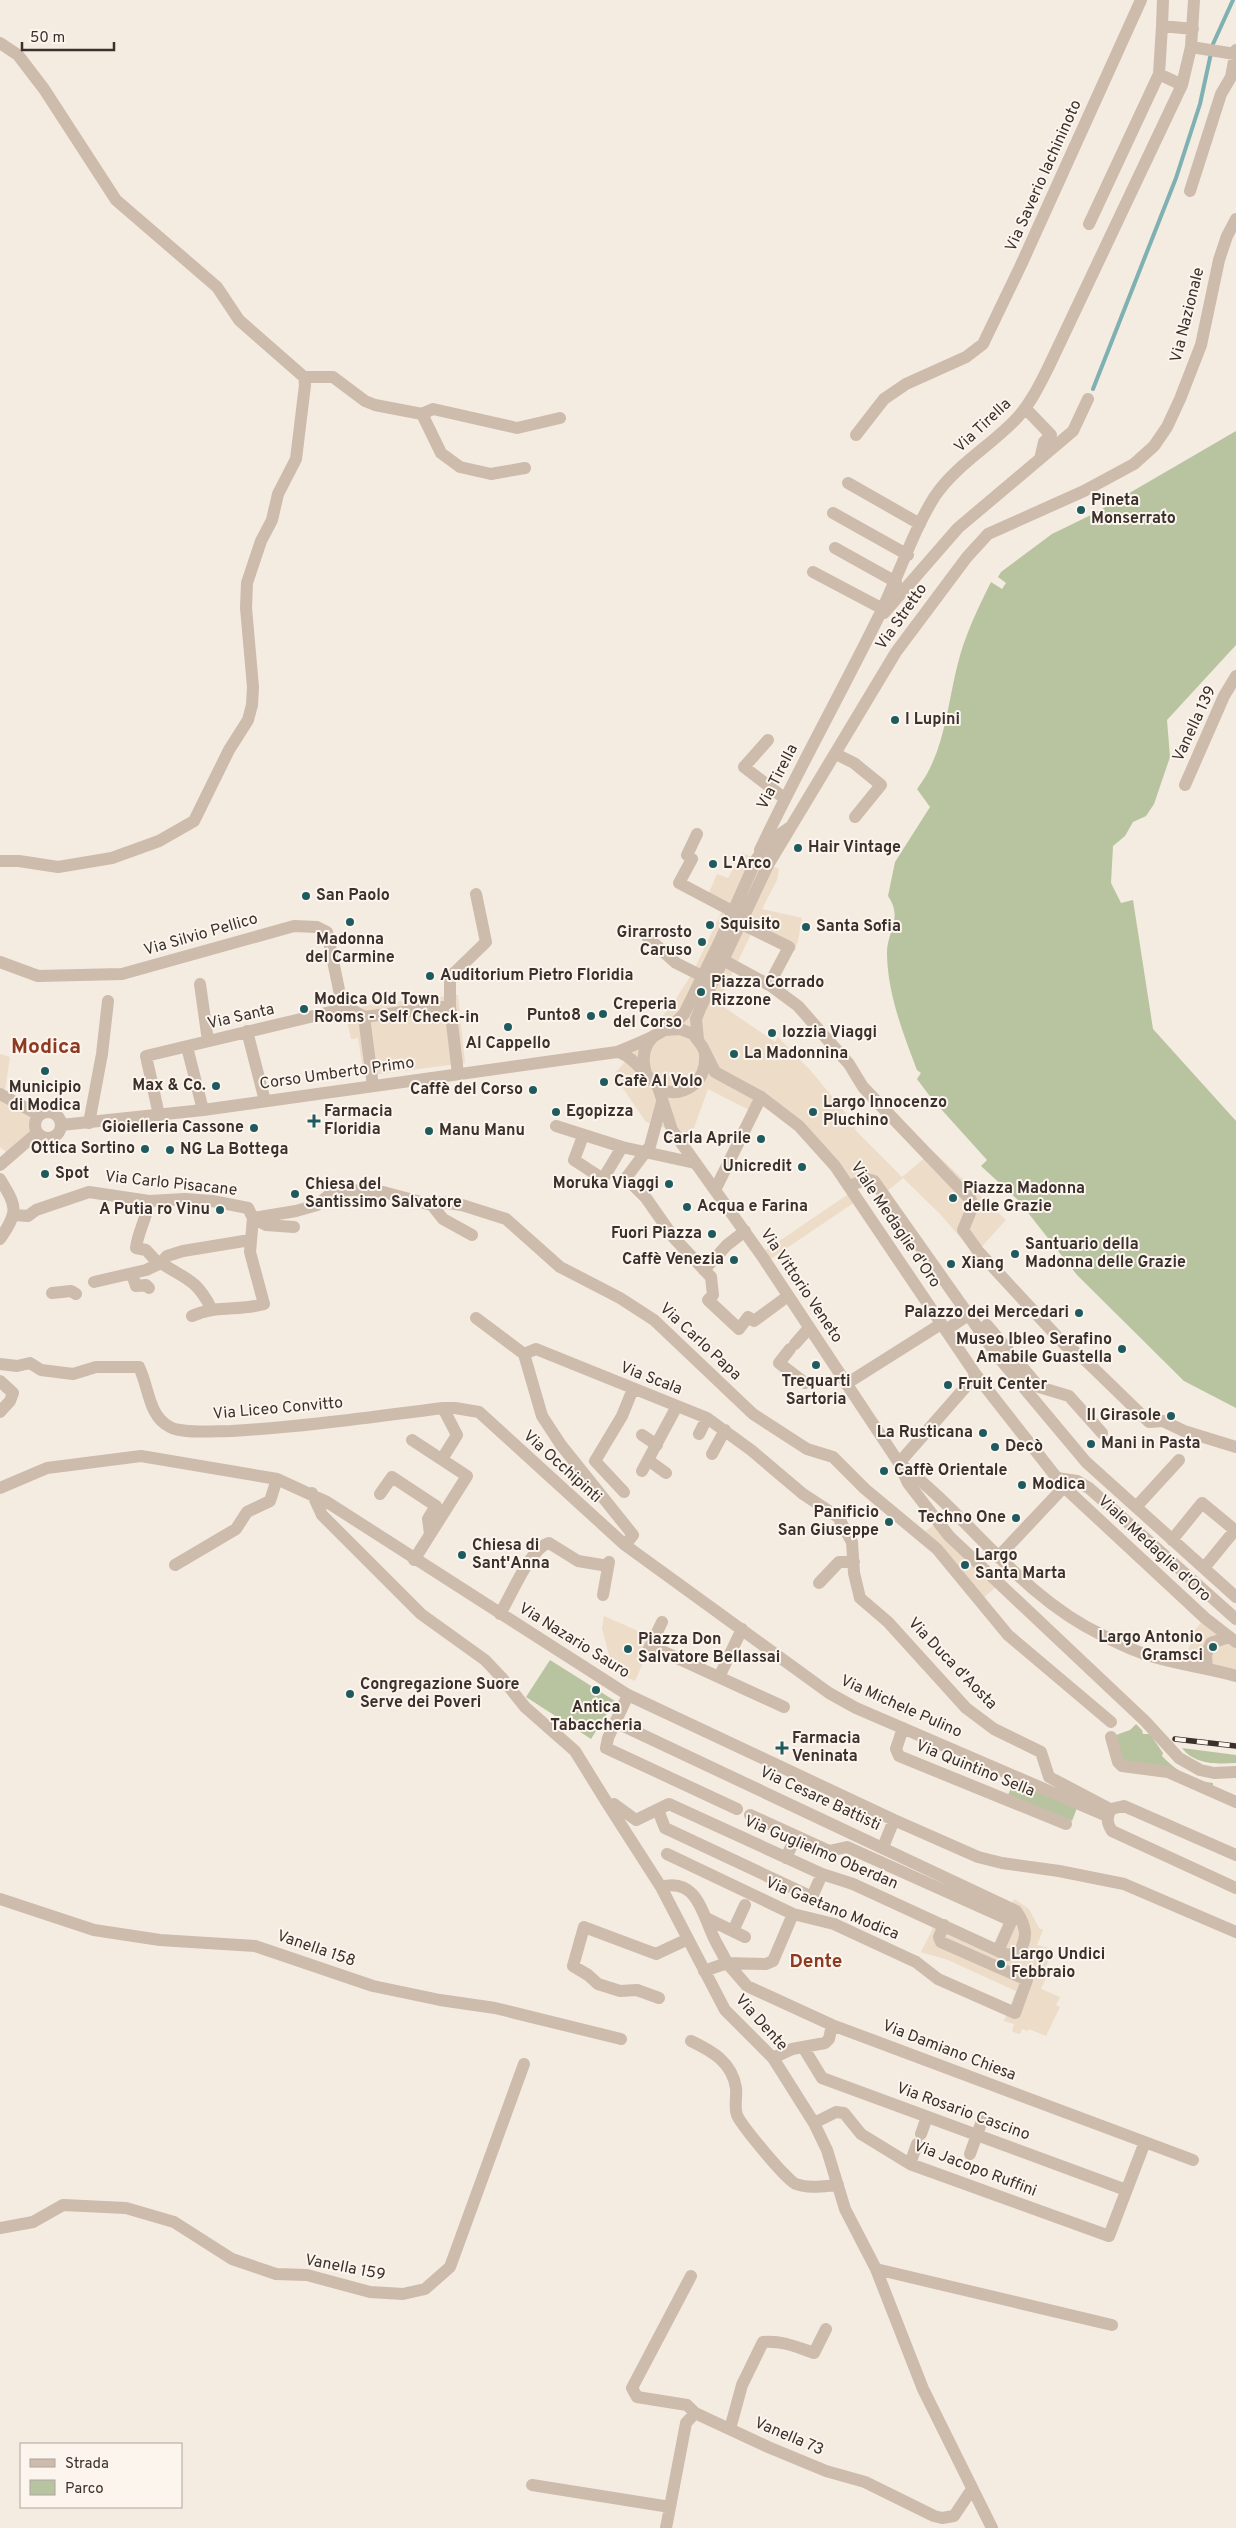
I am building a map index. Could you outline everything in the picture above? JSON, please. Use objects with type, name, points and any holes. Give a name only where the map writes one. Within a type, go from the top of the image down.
[{"type":"street","name":"Via Saverio Iachininoto","points":[[856,435],[884,399],[906,384],[966,357],[983,344],[1141,0]]},
{"type":"street","points":[[1089,224],[1122,157],[1159,74],[1163,0]]},
{"type":"street","name":"Via Tirella","points":[[756,860],[784,798],[880,614],[908,555],[920,524],[936,496],[950,478],[1025,408],[1049,366],[1182,85],[1197,48],[1193,28],[1194,0]]},
{"type":"street","points":[[1162,26],[1193,28]]},
{"type":"street","points":[[0,43],[18,55],[44,89],[116,200],[218,287],[240,320],[304,377],[333,377],[365,401],[375,405],[422,414],[433,409],[517,428],[560,418]]},
{"type":"street","points":[[1190,191],[1221,94],[1232,77],[1235,52],[1197,48]]},
{"type":"street","points":[[1159,74],[1182,85]]},
{"type":"street","points":[[1122,157],[1143,167]]},
{"type":"street","name":"Via Nazionale","points":[[1134,464],[1154,446],[1167,427],[1180,399],[1201,345],[1219,260],[1227,236],[1236,219]]},
{"type":"street","points":[[0,861],[20,861],[58,867],[112,858],[166,838],[194,820],[229,750],[248,720],[252,705],[253,687],[246,608],[247,583],[262,541],[272,520],[278,494],[296,459],[301,434],[304,377]]},
{"type":"street","points":[[813,572],[880,614],[898,600],[930,558],[958,528],[1072,431],[1088,399]]},
{"type":"street","points":[[1025,408],[1051,435],[1044,442],[1040,460]]},
{"type":"street","points":[[422,414],[441,453],[460,467],[491,474],[525,468]]},
{"type":"street","name":"Via Stretto","points":[[733,914],[794,824],[896,652],[978,543],[988,534],[1001,527],[1084,491],[1134,464]]},
{"type":"street","points":[[848,483],[920,524]]},
{"type":"street","points":[[833,513],[908,555]]},
{"type":"street","points":[[835,548],[896,582]]},
{"type":"street","name":"Vanella 139","points":[[1185,785],[1224,696],[1236,676]]},
{"type":"street","points":[[646,1074],[643,1066],[645,1048],[661,1032],[684,1014],[698,974],[733,914],[756,860],[768,843],[784,798],[744,767],[768,740]]},
{"type":"street","points":[[836,754],[854,763],[881,785],[854,817]]},
{"type":"street","points":[[768,843],[794,824]]},
{"type":"street","points":[[696,834],[687,855],[692,859],[679,883],[788,947],[772,979]]},
{"type":"street","points":[[768,843],[772,851],[768,865]]},
{"type":"street","points":[[458,1074],[450,1000],[450,977],[486,942],[476,894]]},
{"type":"street","points":[[617,1052],[631,1056],[658,1087],[673,1091],[689,1088],[695,1083],[704,1070],[705,1054],[698,1039],[696,1018],[723,960],[733,914]]},
{"type":"street","name":"Via Silvio Pellico","points":[[0,962],[38,976],[122,974],[294,926],[317,927],[327,932],[346,1008]]},
{"type":"street","points":[[646,933],[648,938],[676,963],[698,974]]},
{"type":"street","points":[[723,960],[771,986],[798,1006],[849,1064],[863,1087],[971,1200],[972,1208],[963,1230],[978,1251],[1065,1344],[1081,1356],[1149,1422],[1163,1422],[1184,1431],[1236,1447]]},
{"type":"street","points":[[200,984],[208,1041]]},
{"type":"street","points":[[89,1123],[102,1054],[108,1000]]},
{"type":"street","points":[[346,1008],[364,1017],[450,1000]]},
{"type":"street","name":"Via Santa","points":[[159,1115],[146,1056],[346,1008]]},
{"type":"street","points":[[364,1017],[373,1086]]},
{"type":"street","points":[[661,1032],[680,1029],[698,1039]]},
{"type":"street","points":[[247,1031],[265,1101]]},
{"type":"street","name":"Corso Umberto Primo","points":[[61,1125],[203,1110],[617,1052],[661,1032]]},
{"type":"street","points":[[187,1047],[203,1110]]},
{"type":"street","name":"Viale Medaglie d'Oro","points":[[705,1054],[715,1072],[762,1096],[798,1126],[835,1166],[976,1375],[1061,1482],[1191,1605],[1232,1640]]},
{"type":"street","name":"Via Vittorio Veneto","points":[[658,1087],[672,1130],[745,1232],[900,1463],[908,1483],[949,1536],[1146,1720],[1179,1758],[1200,1770],[1236,1772]]},
{"type":"street","points":[[0,1094],[39,1115],[51,1112],[60,1120],[61,1125],[54,1137],[44,1138],[37,1133],[35,1123],[39,1115]]},
{"type":"street","points":[[715,1190],[762,1096]]},
{"type":"street","points":[[662,1102],[650,1146],[626,1178],[646,1198],[674,1238],[711,1277],[713,1295],[708,1300],[739,1329],[748,1317],[754,1321],[788,1296]]},
{"type":"street","points":[[556,1126],[622,1147],[695,1163]]},
{"type":"street","points":[[0,1165],[37,1133]]},
{"type":"street","points":[[584,1136],[574,1160],[603,1179],[622,1147]]},
{"type":"street","points":[[849,1186],[867,1179],[874,1181],[979,1331],[1040,1409],[1086,1462],[1236,1597]]},
{"type":"street","points":[[0,1180],[14,1201],[14,1216],[0,1239]]},
{"type":"street","name":"Via Carlo Papa","points":[[320,1201],[329,1195],[350,1190],[383,1192],[432,1205],[441,1202],[462,1205],[506,1219],[560,1267],[620,1298],[654,1320],[753,1414],[807,1449],[833,1457],[864,1489],[922,1534],[937,1549],[1008,1635],[1111,1722]]},
{"type":"street","name":"Via Carlo Pisacane","points":[[14,1216],[28,1216],[36,1210],[89,1192],[150,1201],[185,1199],[212,1201],[248,1208],[253,1218],[296,1211],[317,1205],[320,1201]]},
{"type":"street","points":[[150,1201],[147,1217],[138,1234],[136,1248],[146,1250],[160,1263],[187,1278],[201,1290],[211,1308]]},
{"type":"street","points":[[432,1205],[442,1219],[472,1235]]},
{"type":"street","points":[[192,1316],[211,1308],[240,1308],[264,1304],[250,1252],[253,1218],[266,1225],[294,1227]]},
{"type":"street","points":[[704,1270],[727,1245],[745,1232]]},
{"type":"street","points":[[94,1282],[132,1274],[160,1263],[167,1256],[183,1251],[250,1240]]},
{"type":"street","points":[[132,1274],[136,1286],[146,1285],[150,1288]]},
{"type":"street","points":[[52,1294],[71,1291],[76,1294]]},
{"type":"street","points":[[846,1384],[968,1315]]},
{"type":"street","points":[[476,1318],[524,1354],[542,1416],[561,1445],[633,1535],[625,1545]]},
{"type":"street","points":[[979,1331],[987,1325],[1039,1387],[1069,1396],[1102,1433]]},
{"type":"street","points":[[805,1383],[779,1363],[809,1328]]},
{"type":"street","name":"Via Scala","points":[[524,1354],[536,1349],[707,1418],[725,1430],[803,1494],[838,1517],[852,1542],[854,1562]]},
{"type":"street","name":"Via Liceo Convitto","points":[[0,1364],[16,1366],[30,1363],[42,1370],[73,1374],[96,1367],[139,1368],[155,1412],[171,1428],[196,1430],[276,1428],[442,1408],[461,1408],[479,1412]]},
{"type":"street","points":[[0,1377],[16,1366]]},
{"type":"street","points":[[900,1463],[976,1375]]},
{"type":"street","points":[[0,1381],[13,1392],[10,1401],[0,1412]]},
{"type":"street","points":[[624,1492],[595,1461],[622,1416],[634,1389]]},
{"type":"street","points":[[666,1473],[645,1466],[677,1406]]},
{"type":"street","points":[[442,1408],[457,1435],[442,1460]]},
{"type":"street","name":"Via Occhipinti","points":[[479,1412],[625,1545]]},
{"type":"street","points":[[699,1434],[707,1418]]},
{"type":"street","points":[[712,1454],[725,1430]]},
{"type":"street","points":[[642,1435],[657,1444]]},
{"type":"street","points":[[412,1440],[468,1476],[414,1560]]},
{"type":"street","name":"Via Nazario Sauro","points":[[0,1488],[47,1468],[141,1456],[277,1479],[312,1493],[414,1560],[628,1695],[894,1820],[978,1856],[1002,1863],[1059,1871],[1124,1884],[1236,1932]]},
{"type":"street","points":[[1136,1507],[1179,1460]]},
{"type":"street","name":"Via Vittorio Veneto","points":[[900,1463],[925,1484],[998,1557],[1042,1596],[1077,1622],[1130,1648],[1184,1664],[1236,1676]]},
{"type":"street","points":[[380,1494],[392,1477],[436,1506],[428,1519],[430,1534]]},
{"type":"street","points":[[175,1565],[236,1529],[247,1512],[270,1501],[277,1479]]},
{"type":"street","points":[[998,1557],[1061,1482],[1077,1480],[1089,1488],[1236,1619]]},
{"type":"street","name":"Via Dente","points":[[312,1493],[322,1515],[421,1614],[484,1660],[502,1678],[525,1707],[575,1751],[661,1887],[725,2010],[773,2058],[814,2123],[827,2150],[844,2208],[876,2269],[923,2389],[992,2528]]},
{"type":"street","points":[[1172,1540],[1202,1503],[1236,1530],[1204,1568]]},
{"type":"street","points":[[937,1549],[949,1536]]},
{"type":"street","points":[[500,1614],[533,1554],[544,1544],[549,1543],[578,1561],[609,1564],[603,1595]]},
{"type":"street","name":"Via Michele Pulino","points":[[625,1545],[829,1693],[856,1708],[1109,1813]]},
{"type":"street","points":[[819,1583],[839,1562],[854,1562]]},
{"type":"street","name":"Via Duca d'Aosta","points":[[854,1562],[860,1598],[888,1622],[966,1708],[994,1729],[1041,1752],[1049,1777],[1109,1813]]},
{"type":"street","points":[[662,1622],[650,1649],[719,1677],[784,1707]]},
{"type":"street","points":[[719,1677],[742,1630]]},
{"type":"street","points":[[1207,1668],[1206,1655],[1211,1643],[1232,1640]]},
{"type":"street","points":[[628,1695],[608,1738],[606,1748],[737,1809]]},
{"type":"street","name":"Via Cesare Battisti","points":[[615,1722],[883,1847],[1011,1915]]},
{"type":"street","name":"Via Quintino Sella","points":[[903,1728],[896,1749],[899,1756],[1066,1824]]},
{"type":"street","points":[[1111,1737],[1113,1748],[1122,1766],[1168,1772],[1236,1802]]},
{"type":"street","name":"Via Guglielmo Oberdan","points":[[609,1806],[614,1804],[636,1820],[669,1804],[786,1858],[853,1884],[995,1950]]},
{"type":"street","points":[[1236,1855],[1124,1806],[1119,1806],[1109,1813],[1107,1824],[1112,1831],[1236,1888]]},
{"type":"street","points":[[658,1810],[665,1828],[712,1862],[812,1897],[826,1875]]},
{"type":"street","points":[[750,1815],[829,1851],[847,1847],[1011,1915],[1024,1926],[1026,1936],[1023,1946],[1018,1953],[1007,1955],[995,1950],[1011,1915]]},
{"type":"street","points":[[883,1847],[894,1820]]},
{"type":"street","points":[[786,1858],[796,1836]]},
{"type":"street","points":[[712,1862],[724,1837]]},
{"type":"street","name":"Via Gaetano Modica","points":[[668,1854],[712,1862],[793,1914],[834,1924],[916,1962],[938,1979],[1015,2013],[1027,1980],[941,1942],[939,1937],[944,1925]]},
{"type":"street","points":[[809,1917],[826,1875]]},
{"type":"street","name":"Via Damiano Chiesa","points":[[661,1887],[671,1884],[692,1892],[727,1963],[747,1986],[832,2025],[1193,2160]]},
{"type":"street","name":"Vanella 158","points":[[0,1898],[94,1930],[160,1940],[255,1946],[373,1986],[440,2000],[496,2008],[621,2039]]},
{"type":"street","points":[[706,1918],[739,1934],[745,1905]]},
{"type":"street","points":[[704,1971],[727,1963],[766,1964],[773,1961],[793,1914]]},
{"type":"street","points":[[659,1998],[637,1990],[620,1991],[598,1984],[573,1966],[584,1927],[656,1954],[688,1939]]},
{"type":"street","points":[[773,2058],[803,2047],[825,2043],[829,2039],[832,2025]]},
{"type":"street","points":[[691,2041],[711,2050],[725,2062],[736,2086],[737,2115],[793,2184],[805,2187],[838,2185]]},
{"type":"street","name":"Via Rosario Cascino","points":[[803,2047],[822,2078],[1126,2190]]},
{"type":"street","name":"Vanella 159","points":[[0,2228],[33,2222],[63,2205],[126,2208],[174,2222],[232,2258],[276,2274],[306,2275],[370,2292],[402,2294],[424,2289],[450,2267],[524,2064]]},
{"type":"street","name":"Via Jacopo Ruffini","points":[[814,2123],[836,2112],[844,2113],[861,2134],[910,2164],[1109,2236],[1126,2190]]},
{"type":"street","points":[[910,2164],[927,2116]]},
{"type":"street","points":[[970,2154],[982,2121]]},
{"type":"street","points":[[1126,2190],[1145,2142]]},
{"type":"street","points":[[876,2269],[1112,2325]]},
{"type":"street","name":"Vanella 73","points":[[691,2276],[632,2388],[637,2397],[687,2405],[695,2413],[730,2429],[826,2471],[865,2482],[934,2516],[942,2518],[954,2516],[972,2489]]},
{"type":"street","points":[[730,2429],[742,2385],[763,2342],[785,2343],[814,2353],[826,2329]]},
{"type":"street","points":[[666,2528],[686,2423],[695,2413]]},
{"type":"street","points":[[532,2485],[670,2507]]},
{"type":"green space","points":[[1236,431],[1236,645],[1167,720],[1170,757],[1154,804],[1146,816],[1133,822],[1125,836],[1113,846],[1111,883],[1121,903],[1133,900],[1153,1029],[1236,1121],[1236,1408],[1184,1381],[1077,1275],[1018,1200],[981,1166],[987,1160],[932,1099],[917,1079],[921,1073],[917,1070],[893,999],[888,970],[887,947],[894,919],[893,904],[888,896],[895,862],[930,807],[917,789],[934,760],[944,728],[964,642],[991,582],[1002,589],[1006,583],[998,577],[1001,572],[1052,534],[1095,513]]},
{"type":"green space","points":[[550,1660],[615,1701],[591,1739],[526,1697]]},
{"type":"green space","points":[[1136,1724],[1143,1734],[1150,1734],[1163,1753],[1162,1756],[1173,1766],[1191,1778],[1213,1783],[1213,1788],[1123,1763],[1116,1735],[1130,1730]]},
{"type":"green space","points":[[1182,1748],[1236,1755],[1236,1763],[1207,1762],[1193,1758]]},
{"type":"green space","points":[[1014,1781],[1077,1808],[1072,1821],[1008,1795]]},
{"type":"shaded area","name":"Piazza Corrado Rizzone","points":[[742,853],[779,869],[777,880],[762,909],[802,918],[795,951],[751,934],[718,1003],[775,1042],[778,1037],[811,1071],[853,1122],[856,1131],[902,1177],[933,1151],[1006,1220],[975,1254],[939,1213],[903,1178],[884,1194],[873,1181],[849,1186],[762,1097],[753,1112],[708,1089],[691,1136],[646,1122],[614,1075],[674,1002],[693,972],[724,907],[708,895],[717,874],[728,878]]},
{"type":"shaded area","points":[[458,995],[465,1063],[364,1076],[358,1038],[351,1039],[345,1012],[373,1004]]},
{"type":"shaded area","points":[[0,1054],[10,1057],[4,1096],[36,1119],[35,1128],[11,1156],[0,1147]]},
{"type":"shaded area","points":[[853,1191],[858,1200],[766,1262],[760,1254]]},
{"type":"shaded area","name":"Largo Santa Marta","points":[[938,1522],[999,1584],[980,1601],[922,1534]]},
{"type":"shaded area","name":"Piazza Don Salvatore Bellassai","points":[[604,1616],[654,1638],[635,1681],[613,1671],[602,1628]]},
{"type":"shaded area","name":"Largo Antonio Gramsci","points":[[1205,1618],[1236,1642],[1236,1676],[1184,1665],[1194,1631]]},
{"type":"shaded area","name":"Largo Undici Febbraio","points":[[1014,1899],[1029,1909],[1039,1928],[1043,1930],[1037,1945],[1054,1949],[1046,1967],[1053,1970],[1051,1974],[1048,1973],[1041,1989],[1060,1997],[1056,2005],[1060,2007],[1046,2036],[1029,2029],[1028,2031],[1022,2029],[1020,2034],[1016,2033],[1012,2031],[1014,2024],[1004,2021],[1016,1991],[948,1960],[921,1952],[936,1922],[992,1948]]},
{"type":"waterway","points":[[1093,389],[1176,178],[1200,104],[1213,44],[1233,0]]},
{"type":"railway","points":[[1175,1739],[1236,1746]]},
{"type":"place","name":"Pineta Monserrato","points":[[1081,510]]},
{"type":"place","name":"I Lupini","points":[[895,720]]},
{"type":"place","name":"Hair Vintage","points":[[798,848]]},
{"type":"place","name":"L'Arco","points":[[713,864]]},
{"type":"place","name":"San Paolo","points":[[306,896]]},
{"type":"place","name":"Madonna del Carmine","points":[[350,922]]},
{"type":"place","name":"Squisito","points":[[710,925]]},
{"type":"place","name":"Santa Sofia","points":[[806,927]]},
{"type":"place","name":"Girarrosto Caruso","points":[[702,942]]},
{"type":"place","name":"Auditorium Pietro Floridia","points":[[430,976]]},
{"type":"place","name":"Piazza Corrado Rizzone","points":[[701,992]]},
{"type":"place","name":"Modica Old Town Rooms - Self Check-in","points":[[304,1009]]},
{"type":"place","name":"Creperia del Corso","points":[[603,1014]]},
{"type":"place","name":"Punto8","points":[[591,1016]]},
{"type":"place","name":"Al Cappello","points":[[508,1027]]},
{"type":"place","name":"Iozzia Viaggi","points":[[772,1033]]},
{"type":"place","name":"La Madonnina","points":[[734,1054]]},
{"type":"place","name":"Municipio di Modica","points":[[45,1071]]},
{"type":"place","name":"Cafè Al Volo","points":[[604,1082]]},
{"type":"place","name":"Max & Co.","points":[[216,1086]]},
{"type":"place","name":"Caffè del Corso","points":[[533,1090]]},
{"type":"place","name":"Egopizza","points":[[556,1112]]},
{"type":"place","name":"Largo Innocenzo Pluchino","points":[[813,1112]]},
{"type":"place","name":"Farmacia Floridia","points":[[314,1121]]},
{"type":"place","name":"Gioielleria Cassone","points":[[254,1128]]},
{"type":"place","name":"Manu Manu","points":[[429,1131]]},
{"type":"place","name":"Carla Aprile","points":[[761,1139]]},
{"type":"place","name":"Ottica Sortino","points":[[145,1149]]},
{"type":"place","name":"NG La Bottega","points":[[170,1150]]},
{"type":"place","name":"Unicredit","points":[[802,1167]]},
{"type":"place","name":"Spot","points":[[45,1174]]},
{"type":"place","name":"Moruka Viaggi","points":[[669,1184]]},
{"type":"place","name":"Chiesa del Santissimo Salvatore","points":[[295,1194]]},
{"type":"place","name":"Piazza Madonna delle Grazie","points":[[953,1198]]},
{"type":"place","name":"Acqua e Farina","points":[[687,1207]]},
{"type":"place","name":"A Putia ro Vinu","points":[[220,1210]]},
{"type":"place","name":"Fuori Piazza","points":[[712,1234]]},
{"type":"place","name":"Santuario della Madonna delle Grazie","points":[[1015,1254]]},
{"type":"place","name":"Caffè Venezia","points":[[734,1260]]},
{"type":"place","name":"Xiang","points":[[951,1264]]},
{"type":"place","name":"Palazzo dei Mercedari","points":[[1079,1313]]},
{"type":"place","name":"Museo Ibleo Serafino Amabile Guastella","points":[[1122,1349]]},
{"type":"place","name":"Trequarti Sartoria","points":[[816,1365]]},
{"type":"place","name":"Fruit Center","points":[[948,1385]]},
{"type":"place","name":"Il Girasole","points":[[1171,1416]]},
{"type":"place","name":"La Rusticana","points":[[983,1433]]},
{"type":"place","name":"Mani in Pasta","points":[[1091,1444]]},
{"type":"place","name":"Decò","points":[[995,1447]]},
{"type":"place","name":"Caffè Orientale","points":[[884,1471]]},
{"type":"place","name":"Modica","points":[[1022,1485]]},
{"type":"place","name":"Techno One","points":[[1016,1518]]},
{"type":"place","name":"Panificio San Giuseppe","points":[[889,1522]]},
{"type":"place","name":"Chiesa di Sant'Anna","points":[[462,1555]]},
{"type":"place","name":"Largo Santa Marta","points":[[965,1565]]},
{"type":"place","name":"Largo Antonio Gramsci","points":[[1213,1647]]},
{"type":"place","name":"Piazza Don Salvatore Bellassai","points":[[628,1649]]},
{"type":"place","name":"Antica Tabaccheria","points":[[596,1690]]},
{"type":"place","name":"Congregazione Suore Serve dei Poveri","points":[[350,1694]]},
{"type":"place","name":"Farmacia Veninata","points":[[782,1748]]},
{"type":"place","name":"Largo Undici Febbraio","points":[[1001,1964]]},
{"type":"district","name":"Modica","points":[[46,1047]]},
{"type":"district","name":"Dente","points":[[816,1962]]}]
